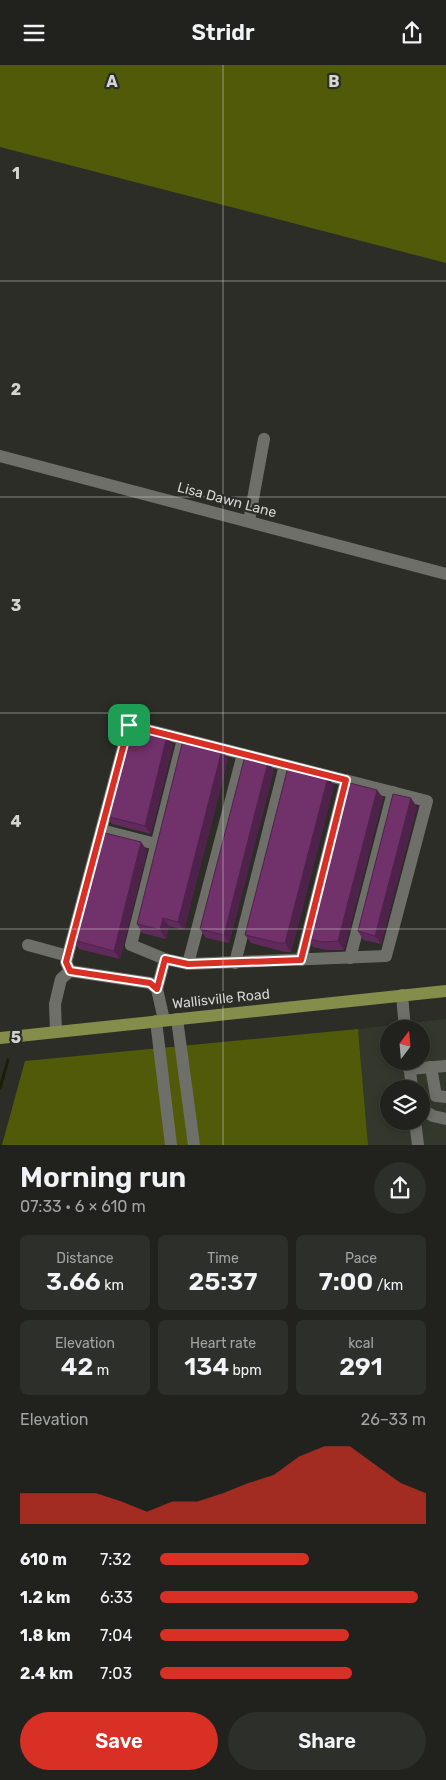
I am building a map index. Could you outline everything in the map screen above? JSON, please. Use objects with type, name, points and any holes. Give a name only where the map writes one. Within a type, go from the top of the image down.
[{"type":"main road","name":"Wallisville Road","points":[[0,1038],[446,991]]},
{"type":"street","points":[[249,521],[264,439]]},
{"type":"street","name":"Lisa Dawn Lane","points":[[0,456],[446,574]]},
{"type":"street","points":[[70,971],[66,962],[129,725],[427,801],[386,956],[188,964],[165,959],[131,945],[182,739]]},
{"type":"street","points":[[188,964],[243,754]]},
{"type":"street","points":[[235,963],[285,765]]},
{"type":"street","points":[[301,960],[346,780]]},
{"type":"street","points":[[350,958],[393,792]]},
{"type":"street","points":[[101,830],[156,844]]},
{"type":"street","points":[[28,945],[68,956]]},
{"type":"street","points":[[165,959],[157,989],[171,1145]]},
{"type":"street","points":[[70,971],[150,983],[157,989]]},
{"type":"street","points":[[56,1032],[55,1004],[62,979],[70,971]]},
{"type":"street","points":[[402,995],[404,1020]]},
{"type":"street","points":[[177,1019],[194,1145]]},
{"type":"street","points":[[446,1066],[431,1067],[436,1096],[446,1097]]},
{"type":"street","points":[[430,1114],[446,1119]]},
{"type":"street","points":[[416,1130],[418,1145]]},
{"type":"shaded area","points":[[446,1019],[446,1145],[368,1145],[358,1029],[380,1026],[380,1070],[430,1070],[430,1021]]},
{"type":"green space","points":[[0,65],[446,65],[446,263],[0,147]]},
{"type":"green space","points":[[358,1029],[368,1145],[2,1145],[25,1061]]},
{"type":"building","points":[[129,726],[167,736],[145,826],[106,816]]},
{"type":"building","points":[[183,740],[222,750],[178,922],[163,918],[160,930],[137,924]]},
{"type":"building","points":[[245,756],[268,762],[224,935],[200,929]]},
{"type":"building","points":[[288,767],[328,777],[285,943],[279,943],[245,935]]},
{"type":"building","points":[[346,782],[377,790],[338,941],[321,942],[307,938]]},
{"type":"building","points":[[393,794],[411,798],[375,936],[358,931]]},
{"type":"building","points":[[101,832],[141,842],[114,951],[73,940]]},
{"type":"waterway","points":[[0,1088],[8,1060]]},
{"type":"route","points":[[129,725],[346,780],[301,960],[188,964],[165,959],[157,989],[150,983],[70,971],[66,962],[129,725]]}]
